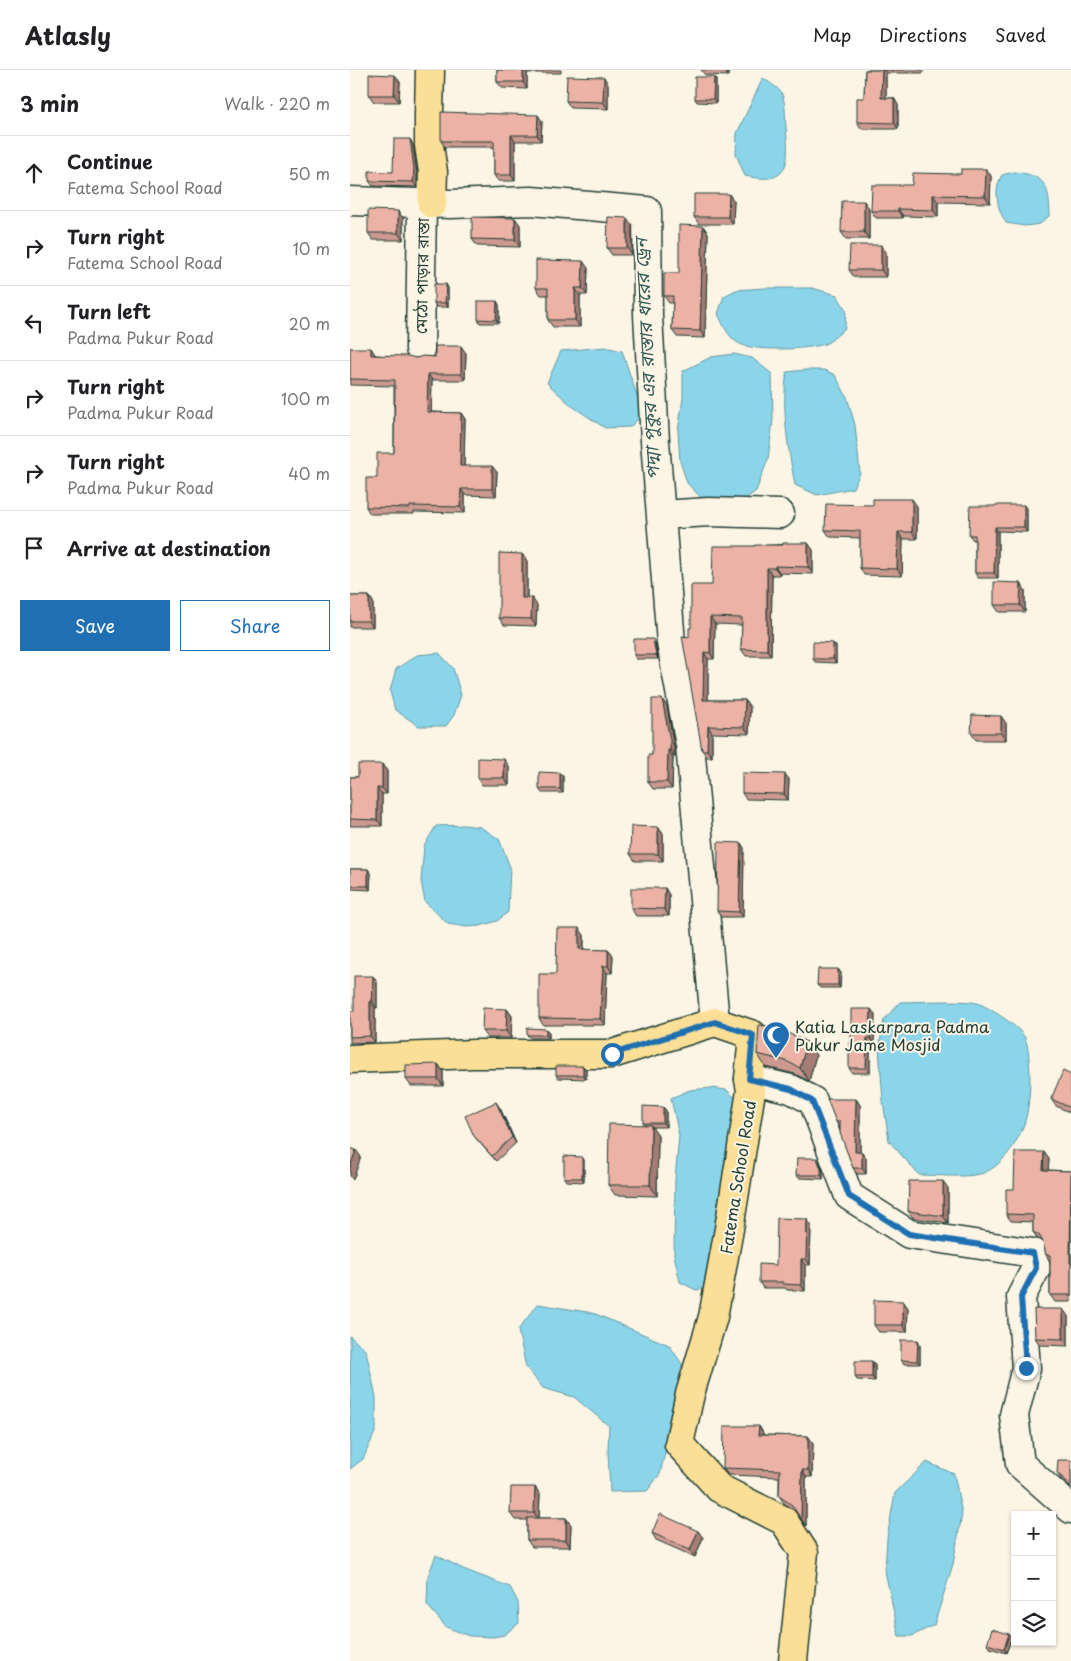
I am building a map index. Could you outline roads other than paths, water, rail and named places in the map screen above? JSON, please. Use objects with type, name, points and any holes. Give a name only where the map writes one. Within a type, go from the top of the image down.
[{"type":"main road","points":[[427,203],[433,172],[429,145],[430,70]]},
{"type":"main road","points":[[350,1059],[474,1054],[612,1054],[715,1022]]},
{"type":"main road","name":"Fatema School Road","points":[[715,1022],[753,1035],[749,1079],[751,1091],[713,1317],[690,1394],[679,1444],[719,1488],[784,1521],[804,1552],[793,1661]]},
{"type":"street","points":[[350,201],[427,203],[531,201],[647,212],[648,316],[671,643],[690,745],[715,1022]]},
{"type":"street","name":"মেঠো পাড়ার রাস্তা","points":[[420,349],[427,203]]},
{"type":"street","points":[[661,515],[709,512],[780,514]]},
{"type":"street","points":[[749,1079],[791,1089],[812,1101],[849,1196],[909,1234],[1033,1253],[1036,1268],[1021,1297],[1026,1368],[1014,1414],[1020,1464],[1071,1509]]},
{"type":"water","points":[[763,78],[781,92],[785,109],[786,161],[784,169],[771,178],[745,176],[736,154],[737,133]]},
{"type":"water","points":[[1014,172],[1039,179],[1047,189],[1050,215],[1040,224],[1025,226],[1006,223],[1003,217],[997,199],[999,181],[1002,175]]},
{"type":"water","points":[[812,288],[837,295],[846,310],[845,328],[827,343],[809,347],[768,349],[745,346],[738,343],[729,334],[718,314],[724,296],[736,290]]},
{"type":"water","points":[[605,347],[622,351],[643,414],[630,427],[605,428],[572,406],[547,383],[561,351]]},
{"type":"water","points":[[734,354],[752,358],[772,374],[773,420],[768,459],[756,491],[737,505],[706,503],[687,483],[680,461],[678,431],[683,398],[683,371],[711,357]]},
{"type":"water","points":[[824,370],[835,375],[847,397],[855,425],[860,473],[853,488],[817,495],[795,485],[786,428],[785,386],[787,372]]},
{"type":"water","points":[[439,653],[453,668],[461,695],[454,715],[446,726],[419,726],[395,710],[390,691],[396,669],[417,655]]},
{"type":"water","points":[[464,825],[480,827],[499,839],[510,867],[508,912],[497,921],[480,926],[467,927],[448,924],[425,902],[421,881],[424,846],[436,826]]},
{"type":"water","points":[[900,1002],[974,1002],[998,1014],[1025,1038],[1029,1056],[1030,1080],[1029,1103],[1025,1121],[1014,1145],[1002,1160],[988,1171],[966,1176],[919,1175],[889,1141],[883,1101],[879,1048],[884,1020]]},
{"type":"water","points":[[711,1088],[727,1090],[736,1099],[706,1288],[696,1290],[680,1282],[674,1255],[675,1179],[679,1136],[671,1098],[690,1090]]},
{"type":"water","points":[[538,1304],[593,1313],[669,1345],[682,1364],[684,1391],[669,1435],[660,1474],[647,1491],[610,1492],[609,1426],[574,1397],[543,1388],[526,1367],[518,1330]]},
{"type":"water","points":[[350,1336],[366,1351],[376,1397],[376,1430],[363,1459],[350,1469]]},
{"type":"water","points":[[927,1462],[954,1474],[962,1514],[953,1564],[934,1625],[912,1636],[899,1636],[885,1571],[887,1538],[895,1493]]},
{"type":"water","points":[[436,1555],[463,1569],[510,1587],[518,1602],[519,1623],[504,1635],[493,1637],[469,1636],[446,1627],[427,1605],[428,1576]]},
{"type":"place","name":"Katia Laskarpara Padma Pukur Jame Mosjid","points":[[776,1059]]},
{"type":"water label","name":"পদ্মা পুকুর এর রাস্তার ধারের ড্রেন","points":[[646,359]]}]
